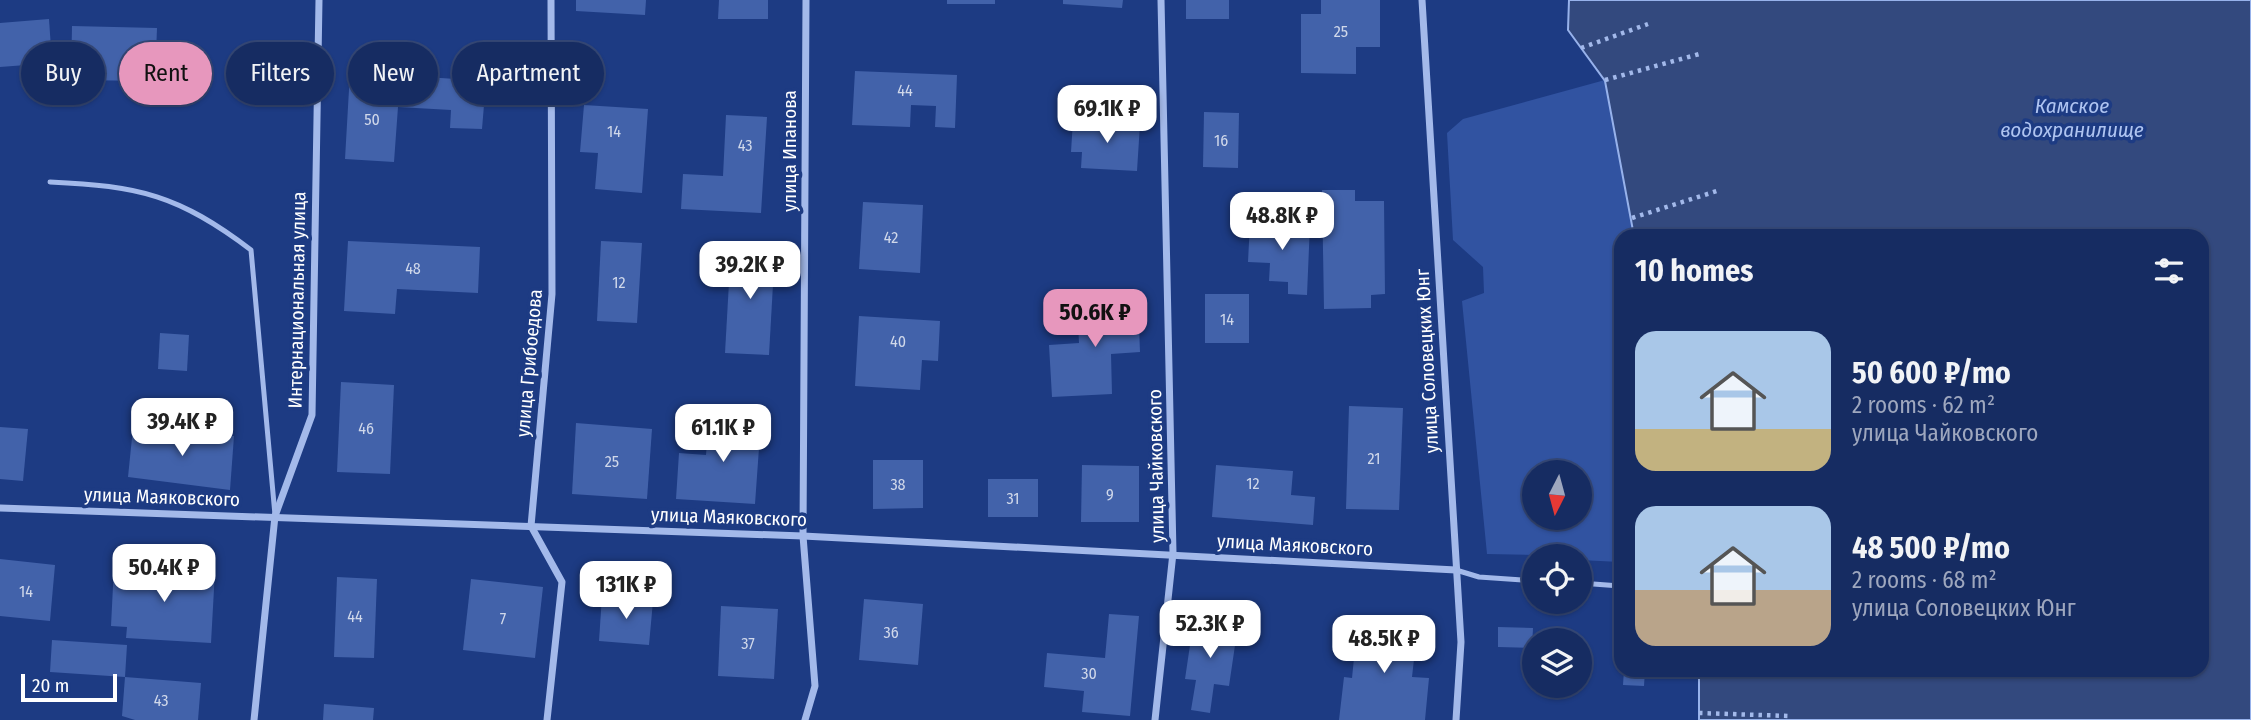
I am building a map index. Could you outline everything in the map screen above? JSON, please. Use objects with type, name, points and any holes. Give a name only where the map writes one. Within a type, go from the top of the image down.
[{"type":"street","name":"Интернациональная улица","points":[[254,720],[275,516],[312,415],[319,0]]},
{"type":"street","name":"улица Грибоедова","points":[[531,526],[552,294],[551,0]]},
{"type":"street","name":"улица Ипанова","points":[[805,720],[815,686],[803,536],[806,0]]},
{"type":"street","name":"улица Чайковского","points":[[1155,720],[1173,553],[1161,0]]},
{"type":"street","name":"улица Соловецких Юнг","points":[[1422,0],[1461,642],[1456,720]]},
{"type":"street","name":"улица Маяковского","points":[[0,508],[803,536],[1173,553],[1456,570]]},
{"type":"street","points":[[531,526],[562,582],[547,720]]},
{"type":"lane","points":[[50,182],[113,185],[175,201],[218,225],[251,250],[275,516]]},
{"type":"lane","points":[[1456,570],[1479,577],[1522,580]]},
{"type":"lane","points":[[1592,584],[1614,586]]},
{"type":"path","points":[[1581,48],[1648,24]]},
{"type":"path","points":[[1605,80],[1703,53]]},
{"type":"path","points":[[1632,218],[1720,190]]},
{"type":"path","points":[[1699,713],[1790,716]]},
{"type":"shaded area","points":[[1605,80],[1643,229],[1614,229],[1614,562],[1592,561],[1592,544],[1522,544],[1522,555],[1487,554],[1462,301],[1484,293],[1483,267],[1453,240],[1447,133],[1463,119]]},
{"type":"water","name":"Камское водохранилище","points":[[1569,0],[2251,0],[2251,720],[1699,720],[1699,677],[2209,677],[2209,229],[1633,229],[1605,81],[1568,30]]},
{"type":"building","points":[[576,0],[646,0],[645,15],[576,11]]},
{"type":"building","points":[[719,0],[768,0],[768,19],[718,19]]},
{"type":"building","points":[[947,0],[995,0],[995,4],[947,4]]},
{"type":"building","points":[[1063,0],[1123,0],[1122,8],[1063,4]]},
{"type":"building","points":[[1186,0],[1229,0],[1229,19],[1186,19]]},
{"type":"building","points":[[1321,0],[1380,0],[1380,47],[1356,47],[1356,74],[1301,73],[1301,14],[1321,14]]},
{"type":"building","points":[[49,19],[51,42],[21,42],[21,65],[0,67],[0,23]]},
{"type":"building","points":[[72,26],[157,28],[156,42],[119,42],[119,81],[105,80],[105,42],[72,42]]},
{"type":"building","points":[[855,71],[957,75],[955,128],[935,127],[936,106],[911,105],[910,127],[852,125]]},
{"type":"building","points":[[438,78],[452,79],[452,105],[484,105],[482,129],[450,128],[451,110],[398,107],[394,162],[345,159],[348,105],[438,105]]},
{"type":"building","points":[[584,105],[648,109],[642,193],[595,189],[598,153],[580,152]]},
{"type":"building","points":[[1204,112],[1239,113],[1238,168],[1203,167]]},
{"type":"building","points":[[726,115],[767,117],[761,213],[681,209],[683,174],[723,176]]},
{"type":"building","points":[[1073,120],[1140,124],[1137,171],[1081,168],[1082,152],[1071,152]]},
{"type":"building","points":[[1322,190],[1355,190],[1355,201],[1384,201],[1385,294],[1371,295],[1371,308],[1324,309]]},
{"type":"building","points":[[863,202],[923,205],[920,273],[859,269]]},
{"type":"building","points":[[1250,222],[1310,224],[1307,295],[1288,294],[1288,282],[1269,281],[1270,263],[1248,262]]},
{"type":"building","points":[[348,241],[480,247],[478,293],[397,289],[395,314],[344,311]]},
{"type":"building","points":[[601,241],[642,243],[637,323],[597,321]]},
{"type":"building","points":[[731,247],[775,249],[769,355],[725,353]]},
{"type":"building","points":[[1205,294],[1249,294],[1249,343],[1205,343]]},
{"type":"building","points":[[1138,301],[1140,352],[1111,354],[1112,394],[1052,397],[1049,345],[1079,343],[1077,304]]},
{"type":"building","points":[[859,316],[940,321],[938,361],[922,360],[920,390],[855,386]]},
{"type":"building","points":[[160,333],[189,335],[187,371],[158,369]]},
{"type":"building","points":[[341,382],[394,385],[390,474],[337,472]]},
{"type":"building","points":[[1349,406],[1403,408],[1399,510],[1346,509]]},
{"type":"building","points":[[709,416],[761,420],[755,504],[676,499],[679,453],[706,455]]},
{"type":"building","points":[[576,423],[652,429],[647,499],[572,494]]},
{"type":"building","points":[[0,427],[28,429],[23,481],[0,479]]},
{"type":"building","points":[[133,428],[234,436],[230,490],[128,477]]},
{"type":"building","points":[[873,460],[923,460],[923,508],[873,509]]},
{"type":"building","points":[[1082,465],[1139,466],[1139,522],[1081,522]]},
{"type":"building","points":[[1216,465],[1293,471],[1291,495],[1315,497],[1313,525],[1212,517]]},
{"type":"building","points":[[988,479],[1038,479],[1038,517],[988,517]]},
{"type":"building","points":[[0,559],[55,565],[50,621],[0,616]]},
{"type":"building","points":[[114,566],[215,571],[211,643],[126,638],[127,627],[111,626]]},
{"type":"building","points":[[337,577],[377,579],[374,658],[334,657]]},
{"type":"building","points":[[471,579],[543,587],[535,658],[463,650]]},
{"type":"building","points":[[602,596],[653,601],[649,645],[599,641]]},
{"type":"building","points":[[864,599],[923,604],[918,665],[859,660]]},
{"type":"building","points":[[721,606],[778,609],[774,679],[718,676]]},
{"type":"building","points":[[1109,614],[1139,616],[1130,716],[1082,712],[1084,691],[1044,687],[1047,653],[1105,658]]},
{"type":"building","points":[[1194,618],[1238,625],[1229,686],[1214,684],[1210,713],[1191,710],[1196,680],[1185,679]]},
{"type":"building","points":[[1358,618],[1418,624],[1412,677],[1429,678],[1425,720],[1339,720],[1344,677],[1352,678]]},
{"type":"building","points":[[1498,627],[1533,628],[1522,628],[1522,648],[1498,647]]},
{"type":"building","points":[[52,640],[127,645],[125,677],[50,672]]},
{"type":"building","points":[[125,677],[201,683],[198,720],[135,720],[122,716]]},
{"type":"building","points":[[1624,677],[1645,677],[1644,686],[1623,685]]},
{"type":"building","points":[[324,704],[374,708],[373,720],[323,720]]}]
